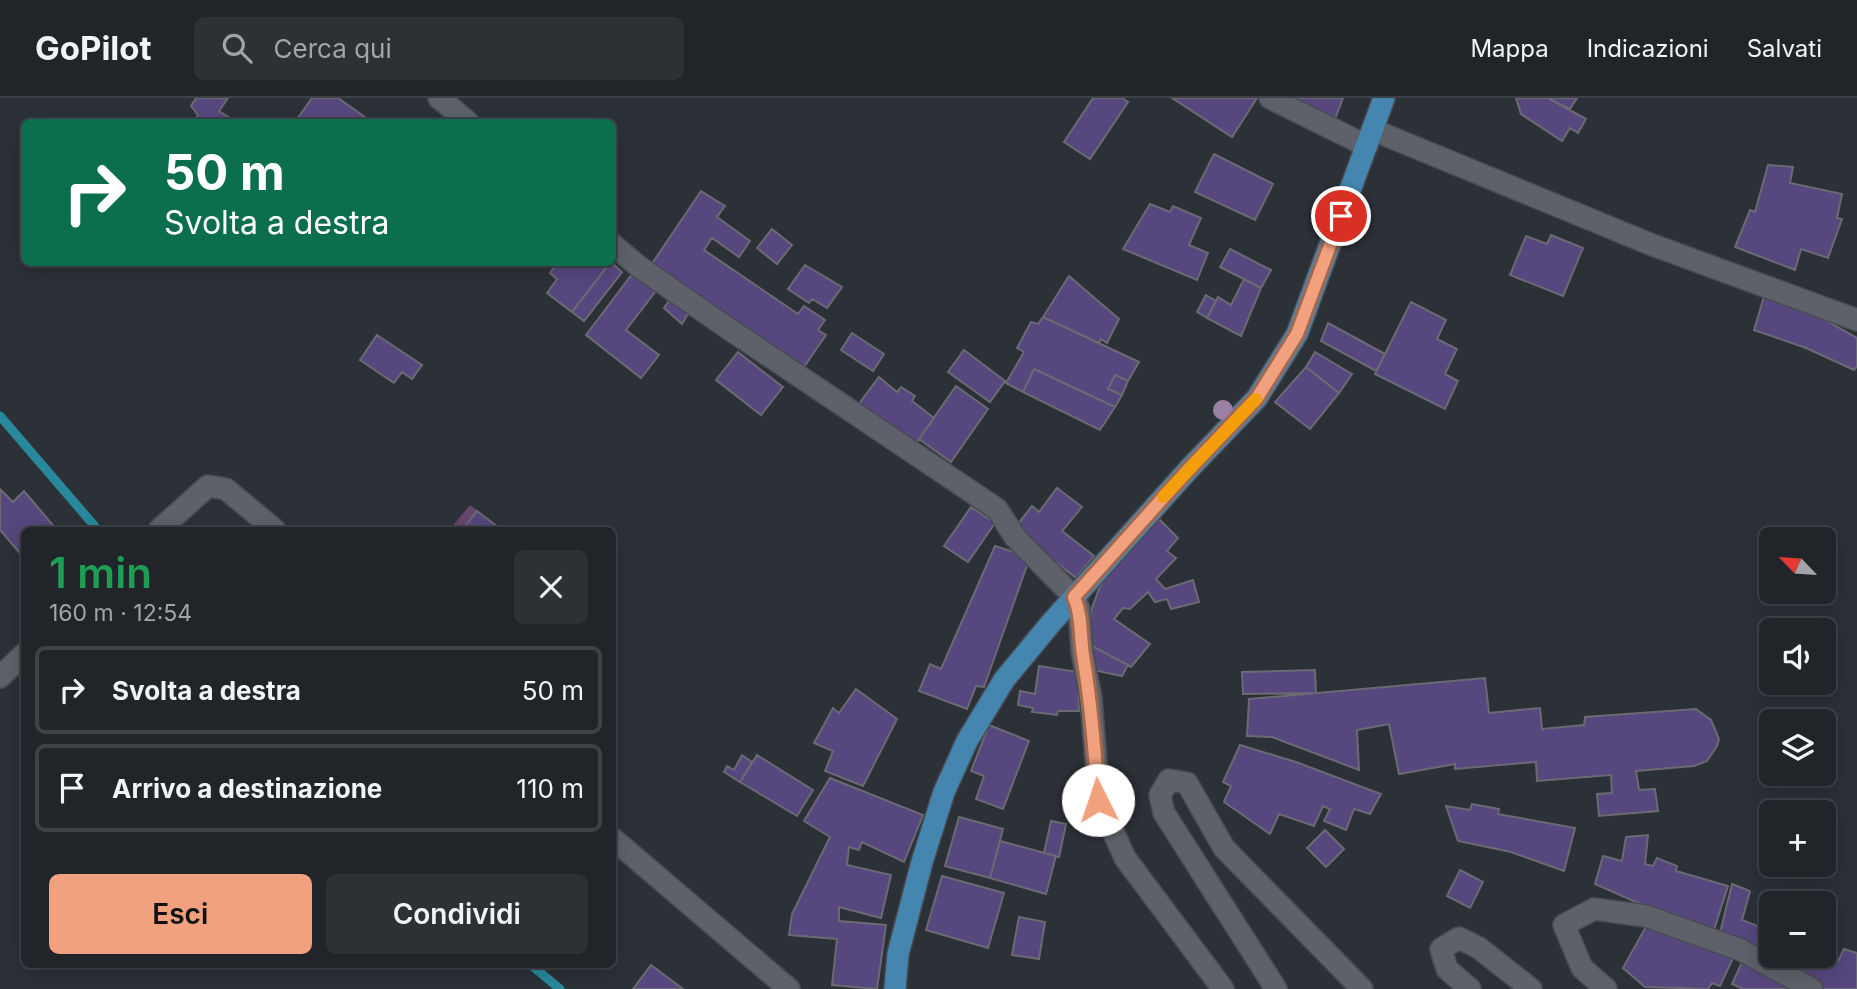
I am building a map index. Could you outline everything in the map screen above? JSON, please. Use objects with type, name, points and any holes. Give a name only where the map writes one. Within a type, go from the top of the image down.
[{"type":"main road","points":[[895,989],[898,954],[922,862],[944,792],[962,751],[1004,680],[1074,597],[1257,398],[1297,334],[1384,98]]},
{"type":"street","points":[[439,98],[464,119]]},
{"type":"street","points":[[1270,98],[1650,244],[1857,320]]},
{"type":"street","points":[[616,247],[706,313],[997,509],[1016,537],[1074,597],[1079,609],[1082,652],[1091,698],[1098,800],[1125,858],[1223,989]]},
{"type":"street","points":[[162,527],[208,486],[226,489],[271,527]]},
{"type":"street","points":[[0,677],[21,657]]},
{"type":"street","points":[[1276,989],[1164,813],[1160,795],[1169,780],[1187,783],[1224,848],[1362,989]]},
{"type":"street","points":[[616,841],[789,989]]},
{"type":"street","points":[[1606,989],[1582,968],[1564,925],[1594,909],[1646,916],[1741,950],[1812,989]]},
{"type":"street","points":[[1470,989],[1447,969],[1441,949],[1459,938],[1479,948],[1531,989]]},
{"type":"shaded area","points":[[470,505],[498,527],[452,527]]},
{"type":"building","points":[[196,98],[228,98],[219,111],[231,119],[195,119],[198,115],[191,106]]},
{"type":"building","points":[[312,98],[338,98],[368,119],[297,119]]},
{"type":"building","points":[[1093,98],[1122,98],[1128,102],[1090,159],[1064,142]]},
{"type":"building","points":[[1172,98],[1257,98],[1232,137]]},
{"type":"building","points":[[1289,98],[1343,98],[1335,119]]},
{"type":"building","points":[[1516,98],[1548,98],[1586,119],[1578,133],[1570,128],[1562,141],[1521,114]]},
{"type":"building","points":[[1548,98],[1577,98],[1570,109]]},
{"type":"building","points":[[1214,154],[1273,184],[1255,220],[1195,192]]},
{"type":"building","points":[[1768,165],[1793,167],[1790,183],[1842,194],[1837,218],[1842,219],[1828,258],[1801,249],[1795,270],[1735,247],[1750,210],[1755,212]]},
{"type":"building","points":[[701,191],[725,206],[717,217],[750,241],[739,257],[712,238],[704,250],[798,314],[804,306],[825,320],[818,330],[826,335],[804,367],[649,268]]},
{"type":"building","points":[[1150,204],[1170,212],[1173,206],[1201,218],[1189,245],[1208,253],[1197,280],[1123,249]]},
{"type":"building","points":[[772,229],[792,245],[777,264],[757,248]]},
{"type":"building","points":[[1551,235],[1583,248],[1563,296],[1510,275],[1526,236],[1547,244]]},
{"type":"building","points":[[1230,249],[1271,270],[1261,288],[1220,267]]},
{"type":"building","points":[[805,265],[842,287],[827,308],[812,299],[809,303],[788,289]]},
{"type":"building","points":[[555,266],[607,266],[572,312],[547,293],[557,279],[550,273]]},
{"type":"building","points":[[608,266],[615,266],[622,272],[584,321],[572,312]]},
{"type":"building","points":[[636,269],[659,287],[626,330],[659,355],[641,378],[586,335]]},
{"type":"building","points":[[1069,276],[1119,319],[1107,343],[1101,339],[1099,343],[1043,317]]},
{"type":"building","points":[[1244,279],[1261,288],[1241,336],[1207,318],[1218,297],[1231,305]]},
{"type":"building","points":[[1765,293],[1816,315],[1857,338],[1857,366],[1854,370],[1806,348],[1754,330]]},
{"type":"building","points":[[1206,295],[1216,301],[1207,318],[1197,312]]},
{"type":"building","points":[[672,296],[692,307],[682,324],[664,308]]},
{"type":"building","points":[[1411,302],[1446,320],[1437,339],[1457,349],[1445,374],[1458,381],[1445,409],[1375,374]]},
{"type":"building","points":[[1043,317],[1139,362],[1128,381],[1115,375],[1108,389],[1122,395],[1115,407],[1034,369],[1023,392],[1006,383],[1024,352],[1017,348],[1031,322],[1038,324]]},
{"type":"building","points":[[1328,323],[1385,354],[1376,371],[1321,341]]},
{"type":"building","points":[[852,333],[884,354],[873,371],[841,350]]},
{"type":"building","points":[[377,335],[422,365],[412,379],[402,372],[394,383],[360,360]]},
{"type":"building","points":[[964,350],[1005,381],[990,402],[948,372]]},
{"type":"building","points":[[738,352],[783,387],[761,415],[716,380]]},
{"type":"building","points":[[1315,352],[1352,374],[1339,393],[1306,367]]},
{"type":"building","points":[[1306,367],[1339,393],[1310,429],[1275,402]]},
{"type":"building","points":[[1034,369],[1115,407],[1100,430],[1023,392]]},
{"type":"building","points":[[1115,375],[1128,381],[1122,395],[1108,389]]},
{"type":"building","points":[[879,377],[897,392],[901,387],[915,396],[912,401],[934,418],[915,445],[858,405]]},
{"type":"building","points":[[956,386],[988,409],[951,462],[919,439]]},
{"type":"building","points":[[1057,488],[1082,507],[1062,531],[1094,556],[1076,578],[1014,529],[1032,506],[1039,512]]},
{"type":"building","points":[[0,489],[13,502],[24,491],[54,527],[21,527],[21,554],[0,530]]},
{"type":"building","points":[[971,507],[995,523],[968,562],[944,546]]},
{"type":"building","points":[[477,511],[498,527],[468,527],[466,525]]},
{"type":"building","points":[[1159,519],[1178,538],[1167,551],[1176,558],[1156,579],[1165,589],[1193,580],[1199,602],[1171,609],[1167,599],[1155,602],[1148,592],[1130,609],[1123,608],[1114,619],[1150,644],[1131,667],[1090,645],[1091,611],[1100,586],[1124,552]]},
{"type":"building","points":[[995,546],[1030,557],[984,687],[976,686],[967,709],[919,691],[930,664],[941,669]]},
{"type":"building","points":[[1090,645],[1128,665],[1122,676],[1093,670]]},
{"type":"building","points":[[1039,666],[1078,672],[1079,711],[1058,711],[1057,715],[1032,712],[1033,708],[1018,705],[1020,691],[1035,694]]},
{"type":"building","points":[[1315,670],[1316,693],[1243,694],[1242,672]]},
{"type":"building","points":[[1485,678],[1489,713],[1540,708],[1542,729],[1584,725],[1585,717],[1696,709],[1711,720],[1719,739],[1707,761],[1694,766],[1636,771],[1639,790],[1655,789],[1658,811],[1599,816],[1597,794],[1612,793],[1611,775],[1537,781],[1536,762],[1455,769],[1455,764],[1399,774],[1389,724],[1357,730],[1359,770],[1272,737],[1247,736],[1249,699]]},
{"type":"building","points":[[856,689],[897,719],[863,786],[825,771],[833,751],[814,743],[833,708],[839,713]]},
{"type":"building","points":[[989,725],[1029,741],[1003,809],[976,799],[984,776],[971,771]]},
{"type":"building","points":[[1240,745],[1296,762],[1381,794],[1370,814],[1354,809],[1346,830],[1324,821],[1330,809],[1323,806],[1314,826],[1279,814],[1270,834],[1224,802],[1231,786],[1223,782]]},
{"type":"building","points":[[742,755],[752,762],[740,782],[724,772],[727,766],[734,770]]},
{"type":"building","points":[[757,755],[813,790],[797,816],[740,782]]},
{"type":"building","points":[[830,778],[923,815],[904,862],[862,842],[859,850],[849,847],[847,865],[891,875],[881,918],[839,907],[839,921],[886,925],[877,989],[832,985],[837,939],[789,935],[792,914],[830,837],[804,821]]},
{"type":"building","points":[[1472,804],[1499,809],[1498,814],[1575,828],[1564,871],[1511,852],[1458,841],[1446,806],[1470,810]]},
{"type":"building","points":[[959,817],[1003,829],[990,878],[945,866]]},
{"type":"building","points":[[1051,821],[1066,824],[1059,857],[1044,853]]},
{"type":"building","points":[[1325,830],[1344,849],[1326,867],[1307,848]]},
{"type":"building","points":[[1648,835],[1645,864],[1653,866],[1657,858],[1677,866],[1676,871],[1728,886],[1712,936],[1595,884],[1603,856],[1622,861],[1626,837]]},
{"type":"building","points":[[1000,841],[1056,856],[1046,894],[990,878]]},
{"type":"building","points":[[1460,870],[1483,882],[1470,908],[1447,896]]},
{"type":"building","points":[[942,876],[1004,893],[988,948],[926,930]]},
{"type":"building","points":[[1732,884],[1750,891],[1742,920],[1759,927],[1759,958],[1719,937]]},
{"type":"building","points":[[1019,917],[1045,922],[1039,959],[1012,955]]},
{"type":"building","points":[[1648,923],[1734,956],[1720,986],[1712,983],[1708,989],[1645,987],[1623,968]]},
{"type":"building","points":[[1844,949],[1857,953],[1857,989],[1820,989],[1779,968],[1836,968],[1836,960],[1838,961]]},
{"type":"building","points":[[1744,958],[1804,989],[1743,989],[1732,984]]},
{"type":"building","points":[[651,965],[683,989],[633,989]]},
{"type":"waterway","points":[[0,416],[95,527]]},
{"type":"waterway","points":[[535,968],[560,989]]},
{"type":"slow traffic","points":[[1163,497],[1256,399]]},
{"type":"route","points":[[1098,800],[1091,698],[1082,652],[1079,609],[1074,597],[1257,398],[1297,334],[1341,216]]}]
